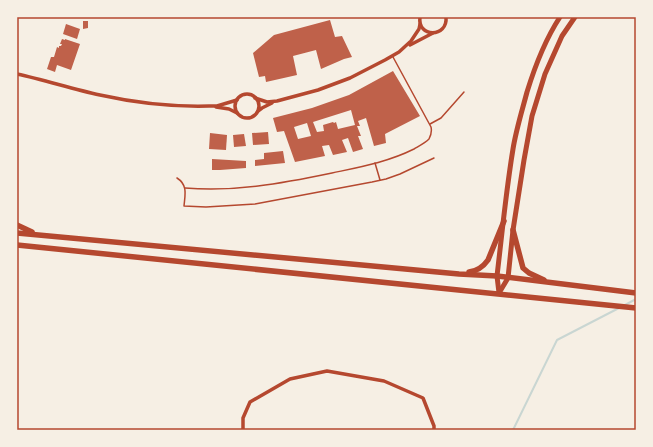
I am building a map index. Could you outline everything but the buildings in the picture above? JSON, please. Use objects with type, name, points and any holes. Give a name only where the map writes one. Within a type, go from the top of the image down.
[{"type":"main road","points":[[499,293],[497,276],[513,148],[533,73],[551,31],[560,17]]},
{"type":"main road","points":[[499,293],[508,278],[513,230],[532,116],[545,74],[554,52],[562,36],[575,17]]},
{"type":"main road","points":[[459,274],[471,272],[484,265],[491,255],[504,221]]},
{"type":"main road","points":[[17,225],[38,234]]},
{"type":"main road","points":[[513,230],[523,268],[529,273],[552,284]]},
{"type":"main road","points":[[17,232],[459,274],[497,276],[552,284],[636,293]]},
{"type":"main road","points":[[17,245],[499,293],[634,308]]},
{"type":"street","points":[[405,47],[416,35],[419,29],[420,17]]},
{"type":"street","points":[[17,74],[99,95],[139,103],[174,106],[213,106],[237,100],[241,96],[245,95],[250,95],[267,102],[276,101],[302,95],[356,75],[392,56],[405,47],[433,33],[437,33],[443,28],[446,17]]},
{"type":"street","points":[[420,24],[426,32],[433,33]]},
{"type":"street","points":[[255,98],[259,104],[257,112]]},
{"type":"street","points":[[237,100],[235,106],[237,114]]},
{"type":"street","points":[[213,106],[230,109],[241,117],[247,118],[254,116],[257,112],[276,101]]},
{"type":"street","points":[[244,430],[243,418],[250,402],[290,379],[327,371],[384,381],[423,398],[434,426],[434,430]]},
{"type":"lane","points":[[185,188],[215,189],[257,186],[301,179],[375,163],[405,153],[419,146],[431,135],[432,131],[430,124],[392,56]]},
{"type":"lane","points":[[430,124],[441,118],[464,92]]},
{"type":"lane","points":[[177,178],[184,184],[185,188],[184,206],[229,206],[255,204],[277,201],[380,180],[400,174],[434,158]]},
{"type":"lane","points":[[375,163],[380,180]]},
{"type":"waterway","points":[[625,305],[636,299]]},
{"type":"waterway","points":[[513,430],[557,340],[619,308]]}]
